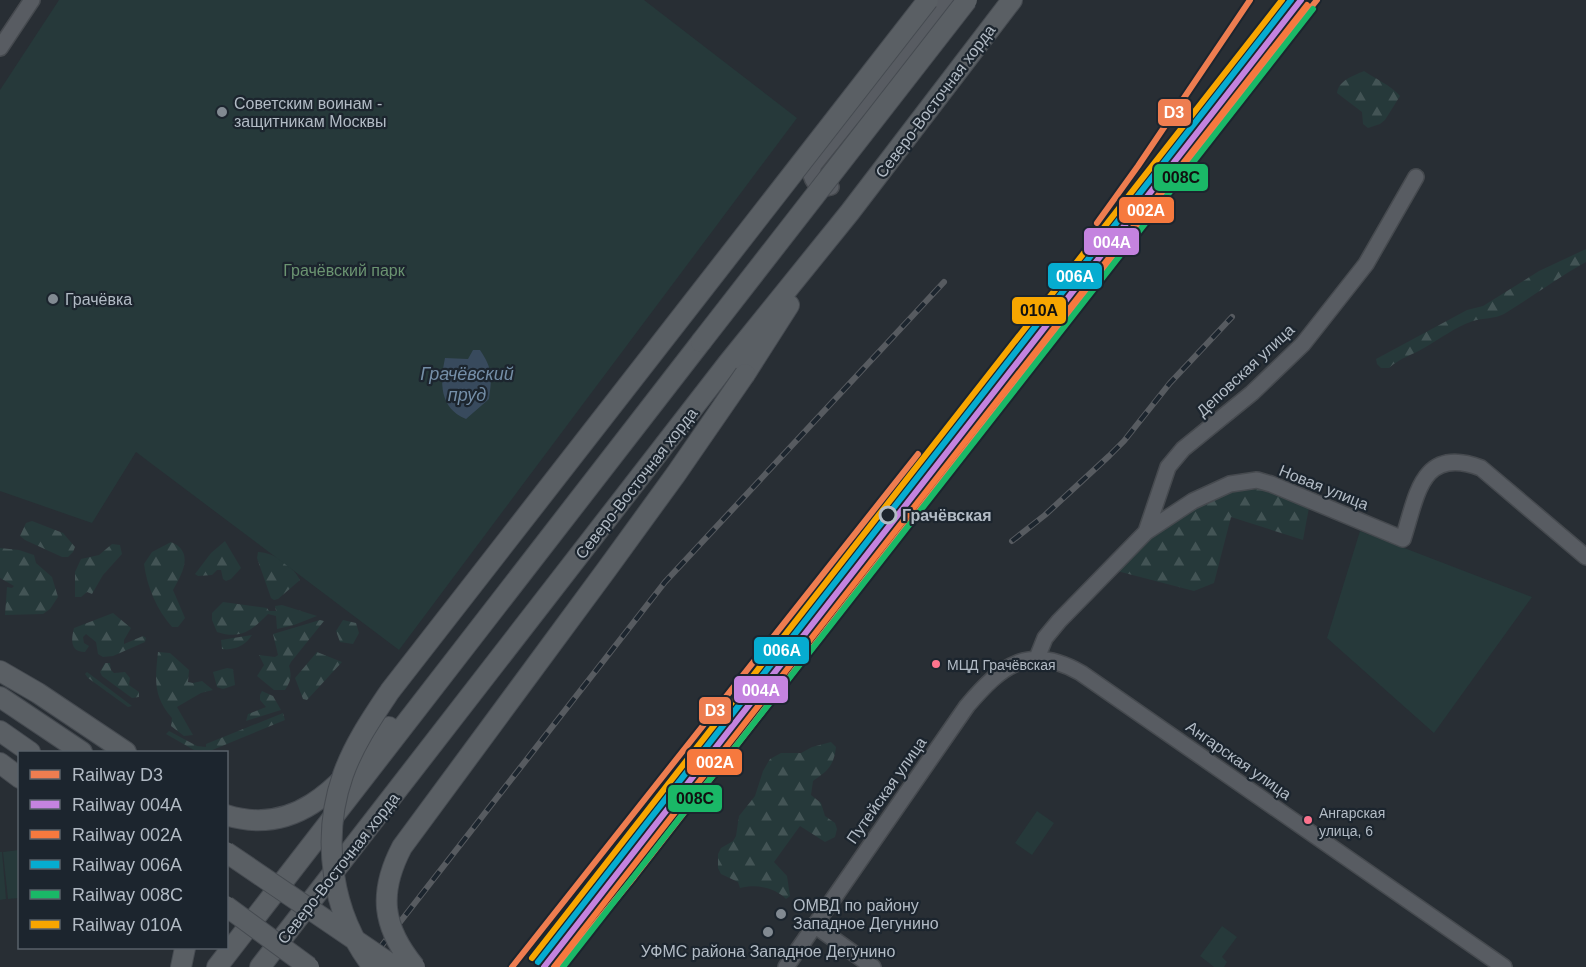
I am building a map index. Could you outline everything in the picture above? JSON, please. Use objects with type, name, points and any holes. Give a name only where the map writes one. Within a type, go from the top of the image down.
[{"type":"main road","points":[[373,967],[352,934],[342,910],[335,883],[332,854],[332,823],[337,796],[344,773],[364,729],[390,691],[928,0]]},
{"type":"main road","name":"Северо-Восточная хорда","points":[[217,967],[967,0]]},
{"type":"main road","name":"Северо-Восточная хорда","points":[[260,967],[729,363],[850,212],[1012,0]]},
{"type":"main road","points":[[415,967],[397,943],[387,915],[389,876],[402,847],[676,474],[850,212]]},
{"type":"main road","points":[[228,815],[248,820],[272,820],[295,814],[313,803],[351,771],[495,609]]},
{"type":"main road","points":[[0,671],[38,693],[123,751]]},
{"type":"main road","points":[[0,697],[79,751]]},
{"type":"main road","points":[[0,731],[27,751]]},
{"type":"main road","points":[[0,763],[18,776]]},
{"type":"main road","points":[[228,853],[395,967]]},
{"type":"main road","points":[[228,907],[309,967]]},
{"type":"main road","points":[[181,967],[185,949]]},
{"type":"street","points":[[0,48],[32,0]]},
{"type":"street","points":[[947,0],[814,165],[812,179],[819,186],[829,188],[837,183],[976,0]]},
{"type":"street","name":"Деповская улица","points":[[1146,532],[1168,467],[1183,449],[1252,393],[1303,345],[1366,264],[1416,177]]},
{"type":"street","name":"Новая улица","points":[[1037,658],[1045,638],[1059,621],[1146,532],[1213,490],[1243,481],[1257,480],[1283,488],[1403,538],[1422,482],[1430,470],[1441,464],[1468,463],[1481,468],[1586,557]]},
{"type":"street","name":"Путейская улица","points":[[786,967],[967,706],[1000,671],[1021,661],[1037,658]]},
{"type":"street","name":"Ангарская улица","points":[[1037,658],[1066,664],[1082,673],[1504,967]]},
{"type":"street","points":[[814,925],[873,967]]},
{"type":"green space","name":"Грачёвский парк","points":[[59,0],[644,0],[797,118],[399,650],[136,452],[92,523],[0,491],[0,90]]},
{"type":"green space","points":[[1364,71],[1400,96],[1385,120],[1368,128],[1363,124],[1362,112],[1337,93],[1344,82]]},
{"type":"green space","points":[[1586,249],[1586,262],[1504,314],[1460,326],[1389,368],[1381,368],[1377,364],[1376,359],[1467,310],[1483,306],[1539,271]]},
{"type":"green space","points":[[1257,484],[1310,502],[1303,540],[1231,517],[1214,583],[1194,591],[1117,571],[1159,530],[1201,500]]},
{"type":"green space","points":[[32,521],[63,533],[75,547],[73,552],[68,557],[62,557],[25,540],[20,536],[26,523]]},
{"type":"green space","points":[[1360,531],[1532,597],[1434,733],[1327,638]]},
{"type":"green space","points":[[225,541],[241,568],[231,579],[226,581],[223,579],[221,570],[217,570],[212,575],[198,576],[195,574],[211,553]]},
{"type":"green space","points":[[171,542],[183,551],[185,557],[183,570],[173,590],[185,618],[178,627],[172,627],[157,606],[144,564],[152,552]]},
{"type":"green space","points":[[112,544],[120,545],[122,554],[103,575],[92,594],[87,592],[81,597],[75,597],[75,572],[81,559],[99,555]]},
{"type":"green space","points":[[0,548],[19,550],[34,555],[36,563],[52,577],[58,597],[50,609],[43,614],[5,615],[7,587],[14,586],[0,578]]},
{"type":"green space","points":[[258,552],[270,554],[282,561],[300,580],[278,599],[271,598],[257,558]]},
{"type":"green space","points":[[223,602],[267,608],[269,611],[276,611],[275,606],[282,605],[317,616],[277,629],[276,616],[268,614],[246,632],[226,634],[217,632],[212,620],[212,613]]},
{"type":"green space","points":[[113,613],[131,628],[124,644],[143,636],[146,638],[145,642],[113,656],[103,657],[98,654],[96,642],[86,634],[83,637],[84,643],[89,646],[85,652],[74,648],[72,641],[74,628]]},
{"type":"green space","points":[[320,620],[324,621],[289,666],[289,684],[285,690],[274,690],[257,676],[264,665],[259,655],[275,657],[278,655],[273,634]]},
{"type":"green space","points":[[343,620],[356,623],[359,633],[353,644],[340,642],[336,631]]},
{"type":"green space","points":[[252,635],[239,646],[222,649],[221,640]]},
{"type":"green space","points":[[158,652],[170,653],[189,670],[188,682],[202,681],[213,690],[201,693],[177,707],[193,735],[184,736],[171,726],[172,718],[158,695],[156,671]]},
{"type":"green space","points":[[317,652],[342,662],[307,700],[303,699],[295,678]]},
{"type":"green space","points":[[105,663],[110,663],[114,673],[125,672],[130,678],[129,685],[139,692],[139,697],[132,698],[102,676],[100,672]]},
{"type":"green space","points":[[227,668],[233,669],[235,685],[223,689],[217,687],[213,672]]},
{"type":"green space","points":[[87,672],[132,706],[128,707],[88,678],[85,674]]},
{"type":"green space","points":[[262,691],[273,696],[281,710],[246,721],[248,714],[266,707],[260,700]]},
{"type":"green space","points":[[283,713],[285,720],[210,751],[194,750],[166,734],[169,731],[197,746],[206,747],[206,744]]},
{"type":"green space","points":[[831,742],[836,747],[834,758],[826,771],[813,781],[811,795],[821,803],[825,816],[835,823],[837,829],[835,837],[825,842],[800,826],[774,862],[787,876],[790,896],[786,899],[764,888],[752,886],[740,888],[738,882],[721,874],[718,868],[718,854],[721,848],[733,841],[736,836],[739,816],[755,796],[763,771],[770,759],[781,753],[801,753],[812,747]]},
{"type":"green space","points":[[1037,811],[1054,823],[1032,855],[1015,843]]},
{"type":"green space","points":[[18,850],[18,898],[8,899],[3,852]]},
{"type":"green space","points":[[0,852],[2,852],[6,899],[0,900]]},
{"type":"green space","points":[[1222,926],[1237,937],[1222,957],[1227,962],[1224,967],[1214,967],[1200,956]]},
{"type":"water","name":"Грачёвский пруд","points":[[473,350],[480,350],[487,363],[491,385],[489,399],[466,419],[457,414],[446,401],[442,376],[445,358],[468,359]]},
{"type":"railway","points":[[365,967],[665,582],[944,282]]},
{"type":"railway","points":[[1012,541],[1045,515],[1124,441],[1170,383],[1232,317]]},
{"type":"rail line","name":"D3","points":[[1097,223],[1250,0]]},
{"type":"rail line","name":"010А","points":[[532,958],[1282,0]]},
{"type":"rail line","name":"006А","points":[[538,962],[1291,0]]},
{"type":"rail line","name":"004А","points":[[544,967],[1301,0]]},
{"type":"rail line","name":"D3","points":[[560,967],[634,877],[1074,311],[1146,214],[1317,0]]},
{"type":"rail line","name":"002А","points":[[554,967],[1307,5]]},
{"type":"rail line","name":"008С","points":[[563,967],[1313,9]]},
{"type":"rail line","name":"D3","points":[[512,967],[918,454]]},
{"type":"place","name":"Советским воинам - защитникам Москвы","points":[[222,112]]},
{"type":"place","name":"Грачёвка","points":[[53,299]]},
{"type":"place","name":"Грачёвская","points":[[888,515]]},
{"type":"place","name":"МЦД Грачёвская","points":[[936,664]]},
{"type":"place","name":"Ангарская улица, 6","points":[[1308,820]]},
{"type":"place","name":"ОМВД по району Западное Дегунино","points":[[781,914]]},
{"type":"place","name":"УФМС района Западное Дегунино","points":[[768,932]]}]
